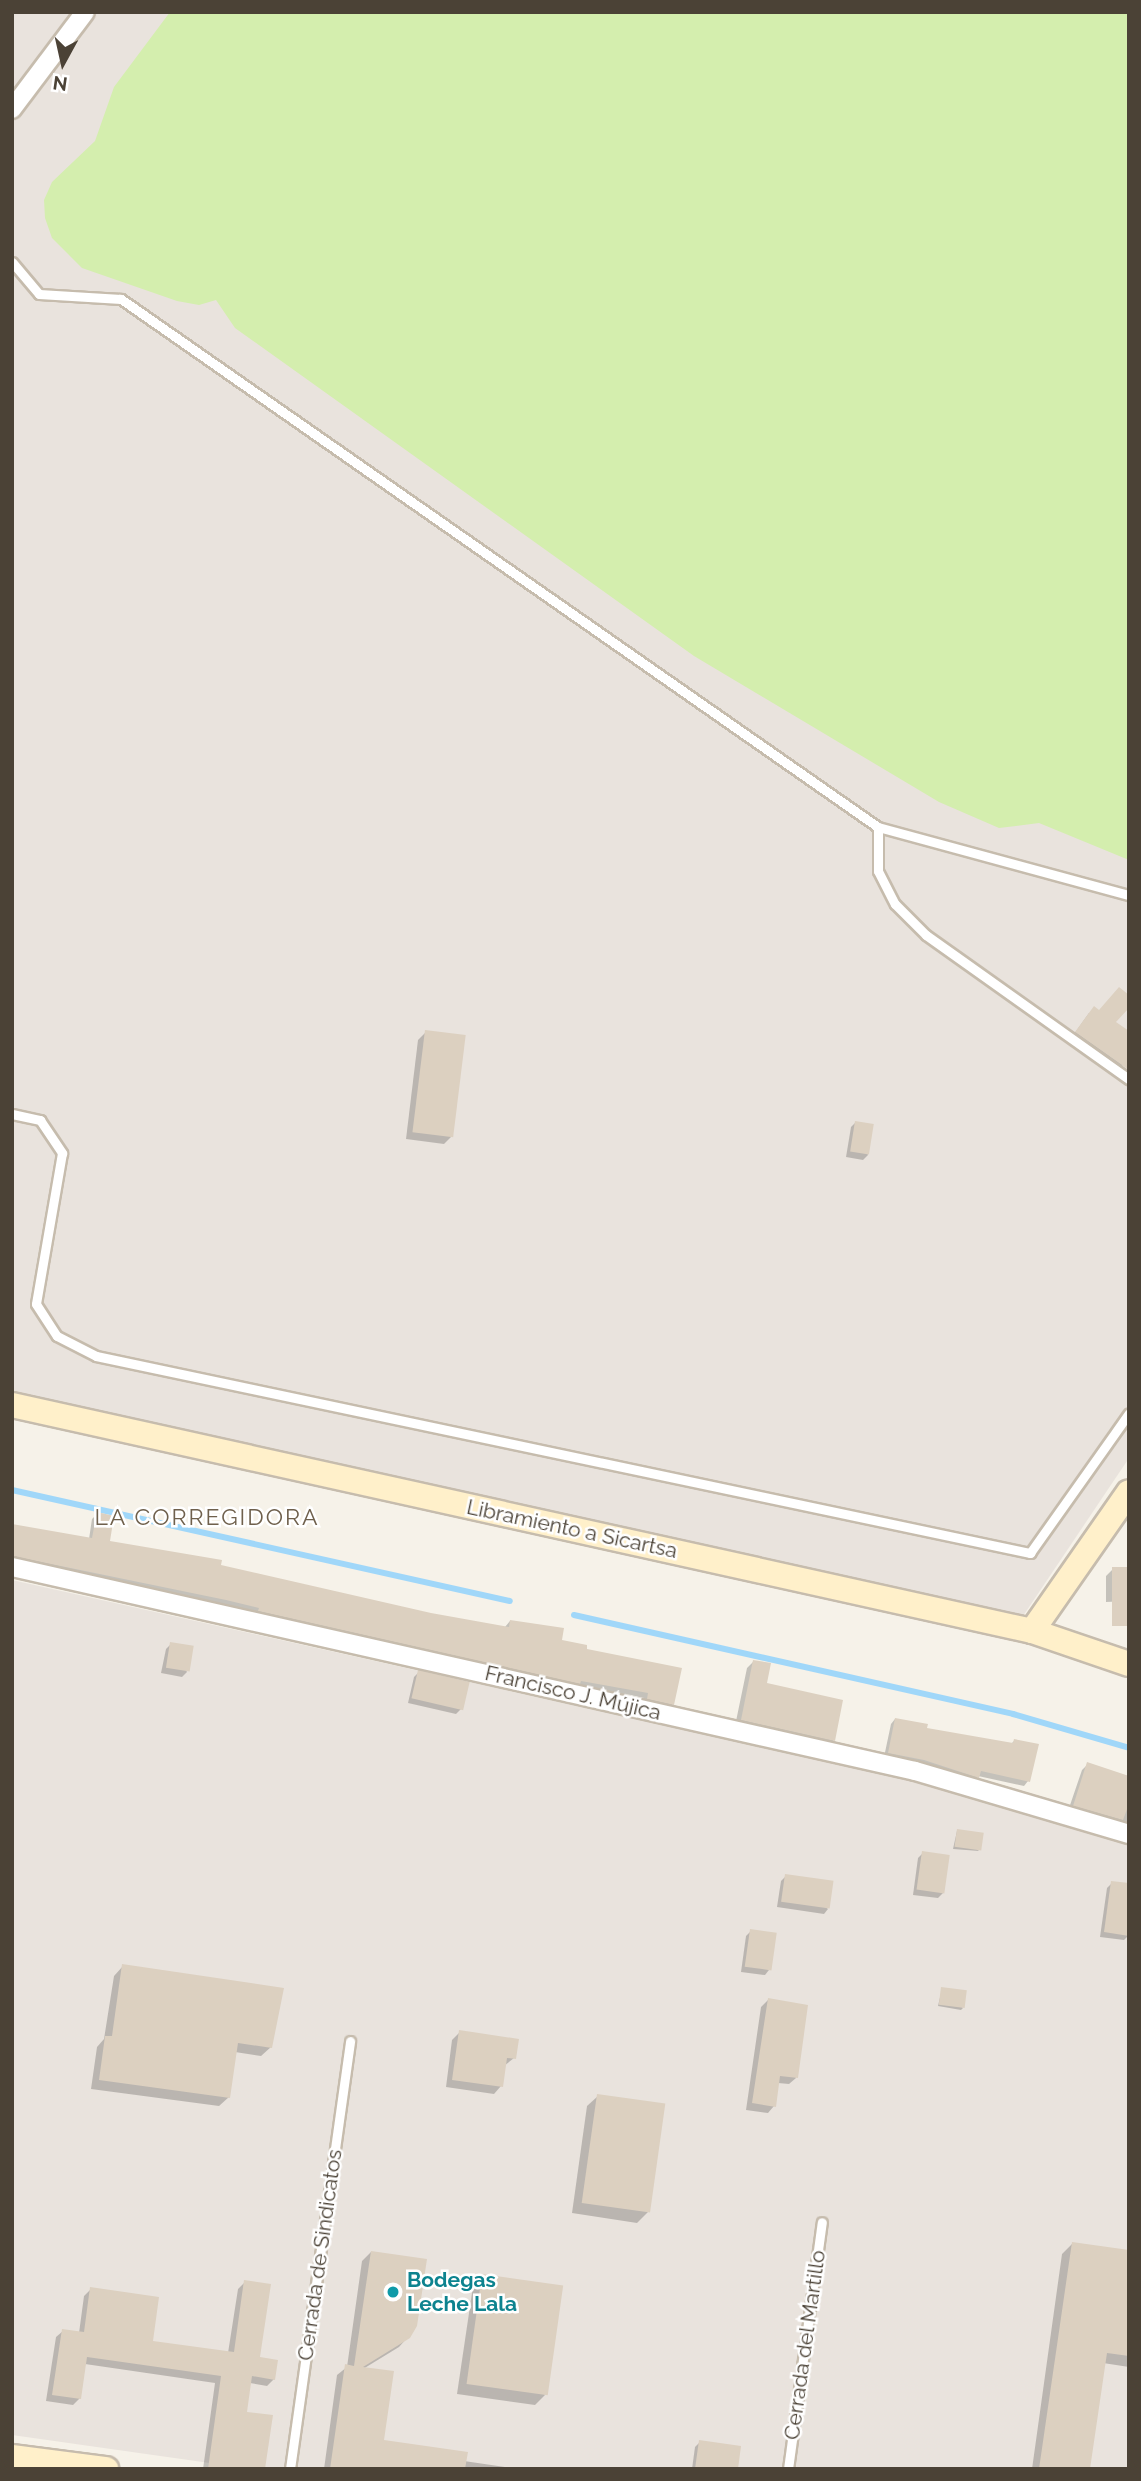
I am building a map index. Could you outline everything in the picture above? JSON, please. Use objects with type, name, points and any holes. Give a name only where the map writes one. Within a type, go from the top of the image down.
[{"type":"main road","name":"Libramiento a Sicartsa","points":[[12,1405],[1032,1631],[1129,1664]]},
{"type":"main road","points":[[1032,1631],[1129,1492]]},
{"type":"main road","points":[[12,2456],[106,2469]]},
{"type":"street","points":[[12,109],[86,12]]},
{"type":"street","name":"Francisco J. Mújica","points":[[12,1567],[915,1771],[1129,1834]]},
{"type":"lane","points":[[12,262],[39,293],[121,299],[878,827],[1129,895]]},
{"type":"lane","points":[[878,827],[878,871],[895,904],[926,934],[1129,1079]]},
{"type":"lane","points":[[12,1114],[40,1120],[62,1153],[36,1304],[57,1336],[96,1356],[224,1380],[1030,1553],[1129,1413]]},
{"type":"lane","name":"Cerrada de Sindicatos","points":[[290,2469],[350,2041]]},
{"type":"lane","name":"Cerrada del Martillo","points":[[788,2469],[822,2222]]},
{"type":"shaded area","points":[[12,12],[1129,12],[1129,1458],[1023,1616],[12,1394]]},
{"type":"shaded area","points":[[12,1580],[913,1781],[1118,1838],[1129,1844],[1129,2469],[252,2469],[12,2435]]},
{"type":"green space","points":[[170,12],[1129,12],[1129,860],[1039,823],[999,828],[939,802],[694,656],[235,328],[216,300],[199,305],[177,301],[82,268],[52,238],[45,218],[44,200],[52,182],[95,141],[114,87]]},
{"type":"building","points":[[1119,987],[1129,995],[1129,1008],[1116,1022],[1129,1031],[1129,1070],[1075,1032],[1094,1006],[1099,1010]]},
{"type":"building","points":[[425,1030],[466,1035],[453,1137],[412,1132]]},
{"type":"building","points":[[855,1121],[874,1124],[869,1155],[850,1152]]},
{"type":"building","points":[[97,1512],[114,1516],[110,1541],[222,1560],[221,1565],[431,1613],[509,1627],[510,1620],[564,1628],[562,1640],[587,1645],[587,1649],[682,1668],[674,1705],[647,1699],[648,1693],[581,1681],[580,1684],[258,1611],[259,1608],[226,1600],[12,1556],[12,1524],[92,1538]]},
{"type":"building","points":[[1112,1567],[1129,1567],[1129,1626],[1112,1626]]},
{"type":"building","points":[[170,1642],[194,1646],[190,1671],[166,1668]]},
{"type":"building","points":[[753,1660],[771,1663],[767,1683],[843,1700],[835,1741],[741,1720]]},
{"type":"building","points":[[418,1670],[470,1682],[463,1710],[411,1698]]},
{"type":"building","points":[[895,1718],[928,1724],[927,1728],[1013,1743],[1014,1739],[1039,1744],[1030,1782],[981,1771],[979,1778],[924,1760],[888,1753]]},
{"type":"building","points":[[1087,1762],[1129,1776],[1129,1804],[1123,1820],[1073,1806]]},
{"type":"building","points":[[957,1829],[984,1833],[981,1851],[954,1847]]},
{"type":"building","points":[[922,1851],[950,1855],[944,1894],[917,1890]]},
{"type":"building","points":[[785,1874],[834,1881],[830,1909],[781,1902]]},
{"type":"building","points":[[1111,1881],[1129,1883],[1129,1936],[1104,1932]]},
{"type":"building","points":[[750,1929],[777,1933],[771,1970],[745,1967]]},
{"type":"building","points":[[122,1964],[284,1988],[272,2048],[238,2043],[230,2098],[99,2080],[105,2036],[112,2036]]},
{"type":"building","points":[[941,1987],[967,1990],[965,2008],[939,2005]]},
{"type":"building","points":[[768,1998],[808,2005],[798,2078],[780,2076],[776,2107],[752,2103]]},
{"type":"building","points":[[459,2030],[519,2039],[516,2059],[507,2058],[503,2087],[452,2080]]},
{"type":"building","points":[[597,2094],[665,2104],[650,2213],[582,2203]]},
{"type":"building","points":[[1072,2242],[1129,2250],[1129,2356],[1107,2353],[1090,2469],[1039,2469]]},
{"type":"building","points":[[371,2251],[427,2259],[417,2326],[410,2338],[363,2367],[394,2371],[384,2440],[468,2452],[465,2469],[330,2469],[345,2364],[354,2366]]},
{"type":"building","points":[[482,2274],[563,2285],[548,2395],[467,2384]]},
{"type":"building","points":[[244,2280],[271,2284],[260,2357],[278,2360],[275,2380],[252,2376],[247,2412],[273,2415],[265,2469],[208,2469],[221,2376],[87,2357],[81,2399],[52,2395],[62,2329],[84,2332],[90,2287],[159,2297],[153,2341],[234,2352]]},
{"type":"building","points":[[699,2440],[741,2446],[738,2469],[695,2469]]},
{"type":"waterway","points":[[12,1490],[510,1601]]},
{"type":"waterway","points":[[574,1615],[1013,1714],[1129,1748]]},
{"type":"place","name":"Bodegas Leche Lala","points":[[393,2292]]},
{"type":"district","name":"LA CORREGIDORA","points":[[207,1517]]}]
